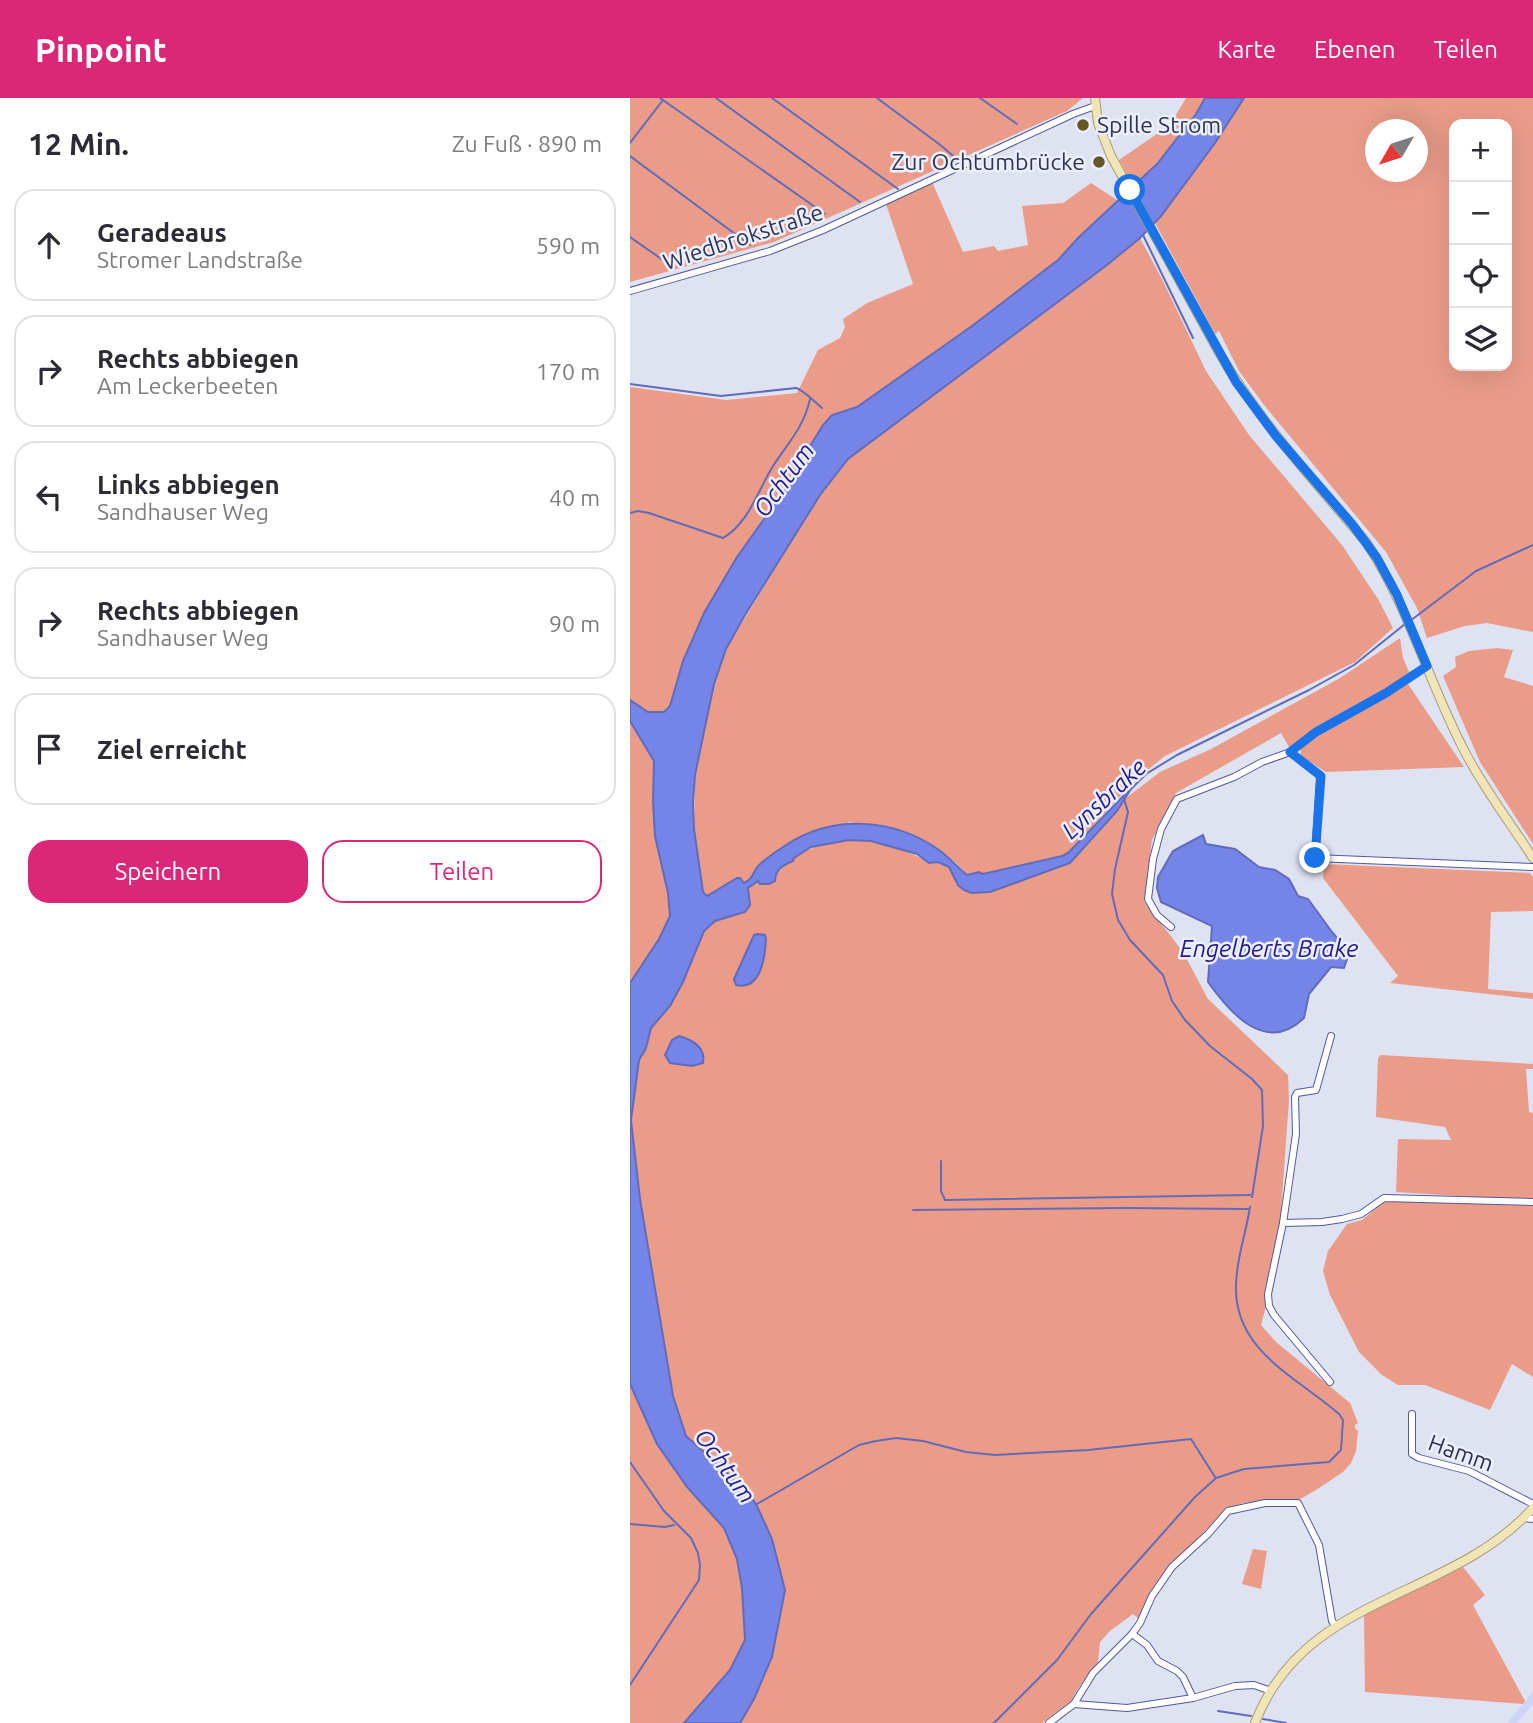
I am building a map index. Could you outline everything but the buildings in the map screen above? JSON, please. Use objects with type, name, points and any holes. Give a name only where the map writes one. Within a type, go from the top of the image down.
[{"type":"main road","points":[[1095,102],[1102,138],[1236,382],[1276,436],[1366,542],[1389,579],[1409,621],[1466,755],[1533,858]]},
{"type":"main road","points":[[1255,1723],[1271,1691],[1298,1654],[1336,1626],[1478,1553],[1529,1518],[1533,1506]]},
{"type":"street","name":"Wiedbrokstraße","points":[[630,291],[770,251],[813,234],[875,208],[1095,102]]},
{"type":"street","points":[[1171,928],[1157,915],[1148,899],[1153,859],[1161,829],[1177,799],[1290,752],[1316,732],[1386,693],[1427,666]]},
{"type":"street","points":[[1290,752],[1321,776],[1315,858],[1533,867]]},
{"type":"street","points":[[1330,1381],[1269,1306],[1271,1273],[1283,1223],[1296,1134],[1295,1097],[1297,1093],[1316,1090],[1331,1036]]},
{"type":"street","points":[[1283,1223],[1342,1219],[1361,1214],[1384,1198],[1533,1202]]},
{"type":"street","name":"Hamm","points":[[1412,1414],[1412,1454],[1469,1471],[1533,1506]]},
{"type":"street","points":[[1049,1723],[1074,1704],[1093,1673],[1132,1634],[1152,1596],[1172,1567],[1208,1535],[1228,1511],[1236,1507],[1298,1503],[1319,1545],[1332,1621],[1336,1626]]},
{"type":"street","points":[[1132,1634],[1147,1645],[1157,1661],[1183,1676],[1193,1698]]},
{"type":"street","points":[[1074,1704],[1128,1708],[1193,1698],[1235,1686],[1254,1685],[1271,1691]]},
{"type":"shaded area","points":[[630,98],[1083,98],[1067,111],[774,242],[630,282]]},
{"type":"shaded area","points":[[1186,98],[1205,98],[1173,145],[1134,186],[1119,160],[1170,125]]},
{"type":"shaded area","points":[[1244,98],[1533,98],[1533,632],[1487,623],[1465,626],[1427,638],[1417,608],[1386,552],[1239,371],[1219,331],[1215,334],[1155,223],[1215,143]]},
{"type":"shaded area","points":[[932,182],[963,252],[994,246],[998,251],[1028,245],[1022,206],[1063,203],[1091,183],[1117,200],[1058,260],[972,326],[857,407],[832,415],[792,475],[792,481],[785,486],[737,557],[704,613],[683,661],[670,706],[664,712],[648,712],[630,700],[630,387],[726,400],[797,393],[818,350],[840,338],[845,327],[843,319],[867,303],[913,284],[886,204]]},
{"type":"shaded area","points":[[1140,238],[1206,371],[1249,435],[1342,545],[1378,599],[1393,628],[1355,662],[1165,756],[1134,781],[1068,853],[1062,856],[983,874],[979,872],[967,875],[956,863],[916,836],[849,822],[750,880],[707,896],[703,892],[694,829],[695,775],[714,684],[726,649],[820,495],[848,459],[865,445]]},
{"type":"shaded area","points":[[1400,638],[1403,658],[1410,674],[1289,747],[1281,733],[1176,793],[1152,840],[1144,901],[1183,952],[1208,999],[1288,1075],[1289,1100],[1280,1225],[1269,1271],[1266,1306],[1261,1325],[1276,1342],[1350,1403],[1358,1423],[1355,1425],[1358,1431],[1356,1451],[1351,1463],[1343,1472],[1297,1501],[1285,1499],[1243,1503],[1226,1509],[1176,1561],[1139,1619],[1133,1614],[1100,1642],[1098,1662],[1071,1701],[1042,1723],[740,1723],[754,1699],[745,1489],[686,1436],[673,1396],[640,1199],[631,1120],[639,1060],[646,1048],[651,1028],[670,1006],[683,982],[703,931],[715,921],[731,917],[750,905],[747,888],[750,885],[771,877],[794,858],[827,843],[860,840],[894,847],[931,863],[945,865],[951,870],[958,885],[990,892],[1070,863],[1126,798],[1160,772],[1211,749],[1340,678]]},
{"type":"shaded area","points":[[1497,648],[1513,650],[1504,677],[1533,686],[1533,844],[1480,762],[1443,676],[1456,667],[1455,657],[1469,651]]},
{"type":"shaded area","points":[[1406,681],[1464,767],[1326,772],[1301,756],[1300,748],[1304,742]]},
{"type":"shaded area","points":[[630,721],[654,761],[655,836],[668,893],[670,916],[659,939],[630,983]]},
{"type":"shaded area","points":[[1324,864],[1530,873],[1533,877],[1533,911],[1491,912],[1488,989],[1533,993],[1533,999],[1390,983],[1398,976],[1323,878]]},
{"type":"shaded area","points":[[1381,1055],[1533,1064],[1533,1069],[1526,1069],[1529,1112],[1533,1113],[1533,1201],[1396,1192],[1398,1139],[1451,1140],[1445,1127],[1376,1117],[1378,1058]]},
{"type":"shaded area","points":[[1385,1201],[1533,1205],[1533,1377],[1512,1364],[1490,1410],[1425,1385],[1398,1385],[1382,1375],[1359,1352],[1330,1295],[1323,1271],[1328,1251],[1347,1224],[1362,1220]]},
{"type":"shaded area","points":[[630,1384],[657,1444],[687,1487],[724,1528],[737,1559],[742,1588],[745,1640],[730,1670],[684,1723],[630,1723]]},
{"type":"shaded area","points":[[1253,1549],[1267,1551],[1261,1589],[1242,1584]]},
{"type":"shaded area","points":[[1463,1567],[1485,1595],[1473,1605],[1525,1701],[1523,1704],[1365,1692],[1364,1615]]},
{"type":"shaded area","points":[[1533,1692],[1533,1704],[1517,1723],[1507,1723]]},
{"type":"water","points":[[1205,98],[1244,98],[1215,143],[1161,216],[1140,238],[1107,265],[848,459],[820,495],[745,615],[726,649],[714,684],[695,775],[693,803],[703,892],[707,896],[737,878],[744,883],[748,881],[763,861],[804,835],[843,825],[883,826],[903,831],[939,850],[967,875],[979,872],[983,874],[1062,856],[1133,786],[1117,811],[1070,863],[990,892],[972,893],[964,890],[958,885],[949,867],[938,862],[929,863],[917,854],[871,841],[849,840],[811,847],[780,868],[775,881],[760,884],[758,881],[748,888],[750,905],[745,912],[715,921],[704,931],[670,1006],[651,1028],[646,1048],[639,1060],[631,1120],[640,1199],[673,1396],[686,1436],[745,1489],[756,1504],[772,1539],[785,1590],[772,1657],[754,1699],[740,1723],[684,1723],[730,1670],[745,1640],[742,1588],[737,1559],[724,1528],[687,1487],[657,1444],[630,1384],[630,983],[659,939],[670,916],[668,893],[655,836],[654,761],[630,721],[630,700],[648,712],[664,712],[670,706],[683,661],[704,613],[737,557],[791,481],[792,475],[823,425],[832,415],[857,407],[972,326],[1058,260],[1157,164],[1196,114]]},
{"type":"water","name":"Engelberts Brake","points":[[1203,835],[1206,844],[1235,849],[1259,867],[1275,870],[1289,879],[1298,896],[1308,899],[1345,947],[1347,959],[1344,968],[1331,967],[1309,994],[1304,1018],[1290,1028],[1276,1032],[1263,1031],[1238,1017],[1208,982],[1212,926],[1161,902],[1157,888],[1158,877],[1173,851]]},
{"type":"water","points":[[754,935],[765,935],[766,939],[760,971],[751,983],[736,985],[734,979]]},
{"type":"water","points":[[679,1036],[700,1048],[703,1063],[692,1066],[670,1063],[665,1055],[672,1040]]},
{"type":"waterway","points":[[660,98],[825,214]]},
{"type":"waterway","points":[[716,98],[860,202]]},
{"type":"waterway","points":[[772,98],[898,189]]},
{"type":"waterway","points":[[877,98],[957,159]]},
{"type":"waterway","points":[[980,98],[1017,124]]},
{"type":"waterway","points":[[630,143],[663,100]]},
{"type":"waterway","points":[[630,156],[750,245]]},
{"type":"waterway","points":[[1143,235],[1193,338]]},
{"type":"waterway","points":[[630,237],[670,265]]},
{"type":"waterway","points":[[630,384],[721,396],[796,388],[822,408]]},
{"type":"waterway","name":"Ochtum","points":[[630,513],[649,513],[723,538],[732,532],[746,515],[773,466],[800,426],[810,399]]},
{"type":"waterway","name":"Lynsbrake","points":[[1410,621],[1476,571],[1533,545]]},
{"type":"waterway","name":"Lynsbrake","points":[[1132,788],[1146,774],[1177,755],[1354,665],[1405,624]]},
{"type":"waterway","points":[[1124,799],[1128,812],[1112,894],[1118,920],[1130,940],[1163,975],[1172,1001],[1185,1020],[1210,1046],[1262,1090],[1263,1126],[1252,1197]]},
{"type":"waterway","points":[[941,1161],[941,1191],[945,1200],[1250,1195]]},
{"type":"waterway","points":[[994,1723],[1057,1660],[1091,1614],[1195,1497],[1216,1478],[1244,1469],[1329,1462],[1341,1450],[1343,1420],[1339,1414],[1271,1360],[1245,1328],[1238,1309],[1236,1286],[1250,1207]]},
{"type":"waterway","points":[[913,1210],[1248,1209]]},
{"type":"waterway","name":"Ochtum","points":[[757,1504],[859,1445],[896,1438],[995,1455],[1088,1450],[1191,1439],[1215,1477]]},
{"type":"waterway","points":[[630,1462],[664,1511],[691,1538],[700,1565],[699,1580],[630,1685]]},
{"type":"waterway","points":[[630,1524],[665,1527],[674,1525]]},
{"type":"waterway","points":[[1218,1711],[1251,1716]]},
{"type":"waterway","points":[[1263,1719],[1286,1723]]},
{"type":"place","name":"Spille Strom","points":[[1083,125]]},
{"type":"place","name":"Zur Ochtumbrücke","points":[[1099,162]]},
{"type":"route","points":[[1130,190],[1236,382],[1276,436],[1352,524],[1377,558],[1397,595],[1427,666],[1386,693],[1303,740],[1290,752],[1321,776],[1315,858]]}]
